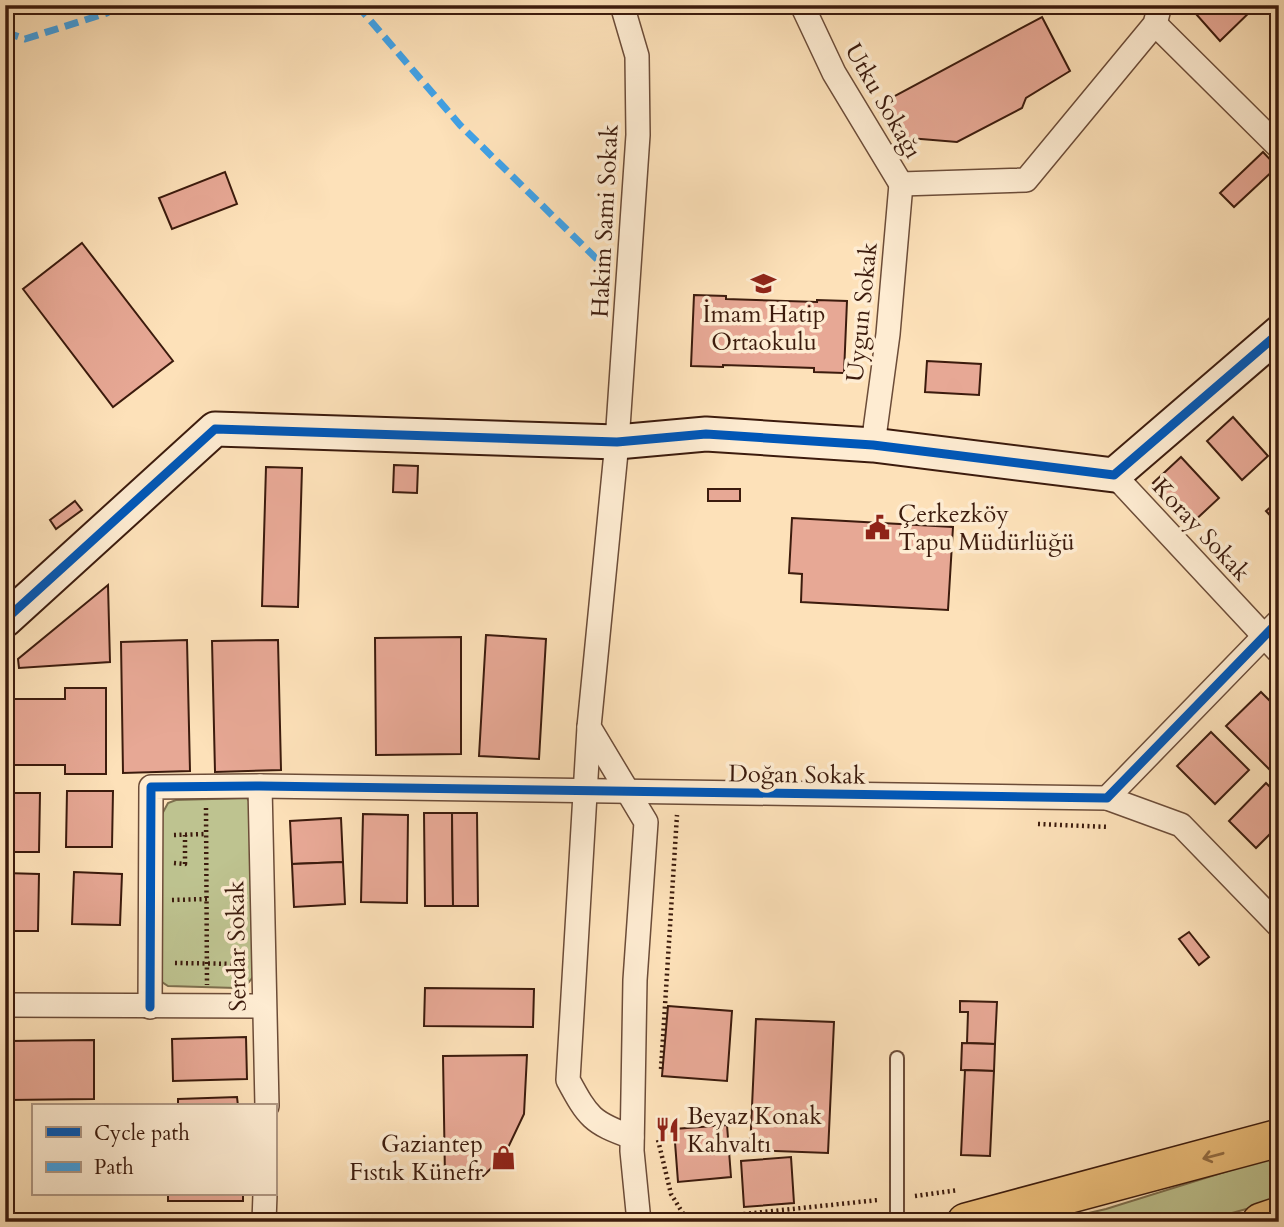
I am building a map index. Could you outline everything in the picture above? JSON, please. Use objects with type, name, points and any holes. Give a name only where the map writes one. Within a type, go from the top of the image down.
[{"type":"main road","points":[[966,1205],[1279,1138]]},
{"type":"main road","points":[[1261,1222],[1279,1216]]},
{"type":"street","name":"Hakim Sami Sokak","points":[[622,5],[637,56],[638,135],[617,442],[589,727],[568,1080],[582,1106],[601,1126],[632,1138]]},
{"type":"street","name":"Utku Sokağı","points":[[802,5],[834,73],[901,184]]},
{"type":"street","points":[[901,184],[1026,180],[1157,15],[1279,146]]},
{"type":"street","name":"Uygun Sokak","points":[[873,445],[888,334],[901,184]]},
{"type":"street","points":[[5,620],[215,429],[617,442],[706,434],[873,445],[1114,475],[1279,332]]},
{"type":"street","name":"Koray Sokak","points":[[1114,475],[1274,636]]},
{"type":"street","points":[[1107,798],[1274,636]]},
{"type":"street","points":[[589,727],[646,822],[635,980],[632,1138],[639,1222]]},
{"type":"street","name":"Doğan Sokak","points":[[150,1007],[151,787],[260,786],[1107,798],[1181,825],[1279,926]]},
{"type":"street","name":"Serdar Sokak","points":[[260,786],[267,1104]]},
{"type":"street","points":[[5,1004],[264,1006]]},
{"type":"street","points":[[264,1222],[265,1196]]},
{"type":"lane","points":[[897,1058],[897,1222]]},
{"type":"path","points":[[206,786],[208,1006]]},
{"type":"path","points":[[660,1076],[677,814],[688,813]]},
{"type":"path","points":[[1038,824],[1121,827]]},
{"type":"path","points":[[166,835],[206,834]]},
{"type":"path","points":[[169,863],[185,863],[184,835]]},
{"type":"path","points":[[168,900],[207,899]]},
{"type":"path","points":[[167,963],[251,964]]},
{"type":"path","points":[[657,1131],[671,1194],[687,1220],[897,1198],[966,1205]]},
{"type":"green space","points":[[247,798],[253,807],[255,975],[248,983],[236,988],[168,986],[162,982],[160,975],[161,816],[168,803],[176,800]]},
{"type":"green space","points":[[1279,1155],[1279,1198],[1257,1206],[1200,1222],[1050,1222],[1106,1209]]},
{"type":"building","points":[[1188,5],[1257,5],[1220,41]]},
{"type":"building","points":[[1042,17],[1070,71],[1026,98],[1022,108],[957,142],[897,137],[876,106]]},
{"type":"building","points":[[1263,152],[1277,167],[1234,207],[1220,193]]},
{"type":"building","points":[[225,172],[237,204],[172,229],[159,198]]},
{"type":"building","points":[[82,243],[173,361],[113,407],[23,289]]},
{"type":"building","points":[[694,295],[726,296],[726,299],[847,301],[844,373],[814,372],[814,368],[691,366]]},
{"type":"building","points":[[927,361],[981,364],[979,395],[925,392]]},
{"type":"building","points":[[1233,417],[1268,456],[1242,480],[1207,441]]},
{"type":"building","points":[[1181,457],[1219,498],[1191,524],[1153,483]]},
{"type":"building","points":[[394,465],[418,466],[417,493],[393,492]]},
{"type":"building","points":[[266,467],[302,468],[298,607],[262,606]]},
{"type":"building","points":[[708,489],[740,489],[740,501],[708,501]]},
{"type":"building","points":[[1279,500],[1279,525],[1266,511]]},
{"type":"building","points":[[75,501],[82,510],[56,529],[50,520]]},
{"type":"building","points":[[792,518],[953,527],[948,610],[801,602],[802,574],[789,573]]},
{"type":"building","points":[[108,585],[110,662],[19,668],[18,659]]},
{"type":"building","points":[[486,635],[546,639],[539,759],[479,756]]},
{"type":"building","points":[[461,637],[461,754],[376,755],[375,638]]},
{"type":"building","points":[[187,640],[190,771],[123,773],[121,642]]},
{"type":"building","points":[[278,640],[281,770],[215,772],[212,641]]},
{"type":"building","points":[[65,688],[106,688],[106,774],[65,774],[65,765],[13,765],[13,775],[5,775],[5,692],[13,692],[13,699],[65,699]]},
{"type":"building","points":[[1261,692],[1279,710],[1279,779],[1226,726]]},
{"type":"building","points":[[1211,732],[1249,770],[1215,804],[1177,766]]},
{"type":"building","points":[[1266,783],[1279,796],[1279,825],[1256,848],[1229,821]]},
{"type":"building","points":[[67,791],[113,791],[112,847],[66,847]]},
{"type":"building","points":[[5,793],[40,793],[39,852],[5,852]]},
{"type":"building","points":[[424,813],[452,813],[453,906],[425,906]]},
{"type":"building","points":[[452,813],[477,813],[478,906],[453,906]]},
{"type":"building","points":[[363,814],[408,815],[407,903],[361,902]]},
{"type":"building","points":[[341,818],[343,862],[292,864],[290,821]]},
{"type":"building","points":[[343,862],[345,904],[294,907],[292,864]]},
{"type":"building","points":[[74,872],[122,874],[120,925],[72,924]]},
{"type":"building","points":[[5,873],[39,874],[38,931],[5,931]]},
{"type":"building","points":[[1189,932],[1209,957],[1199,965],[1179,939]]},
{"type":"building","points":[[425,988],[534,989],[533,1027],[424,1026]]},
{"type":"building","points":[[960,1001],[997,1002],[995,1044],[967,1043],[968,1012],[960,1012]]},
{"type":"building","points":[[668,1006],[732,1011],[727,1081],[662,1076]]},
{"type":"building","points":[[756,1019],[834,1022],[828,1153],[750,1150]]},
{"type":"building","points":[[246,1037],[247,1079],[173,1081],[172,1039]]},
{"type":"building","points":[[94,1040],[94,1099],[9,1100],[9,1041]]},
{"type":"building","points":[[962,1043],[995,1044],[994,1071],[961,1070]]},
{"type":"building","points":[[527,1055],[524,1114],[504,1156],[481,1178],[445,1178],[443,1056]]},
{"type":"building","points":[[965,1070],[994,1071],[990,1156],[961,1155]]},
{"type":"building","points":[[237,1097],[238,1104],[178,1104],[178,1099]]},
{"type":"building","points":[[727,1125],[731,1177],[678,1182],[674,1129]]},
{"type":"building","points":[[791,1157],[794,1203],[744,1207],[741,1161]]},
{"type":"building","points":[[168,1196],[243,1196],[243,1201],[168,1201]]},
{"type":"marked path","points":[[5,32],[25,39],[107,13],[118,5]]},
{"type":"marked path","points":[[357,5],[460,125],[605,267]]},
{"type":"cycle path","points":[[5,620],[215,429],[617,442],[706,434],[873,445],[1114,475],[1279,333]]},
{"type":"cycle path","points":[[150,1007],[151,787],[260,786],[1107,798],[1279,621]]},
{"type":"place","name":"İmam Hatip Ortaokulu","points":[[764,283]]},
{"type":"place","name":"Çerkezköy Tapu Müdürlüğü","points":[[878,528]]},
{"type":"place","name":"Beyaz Konak Kahvaltı","points":[[667,1130]]},
{"type":"place","name":"Gaziantep Fıstık Künefr","points":[[503,1158]]}]
